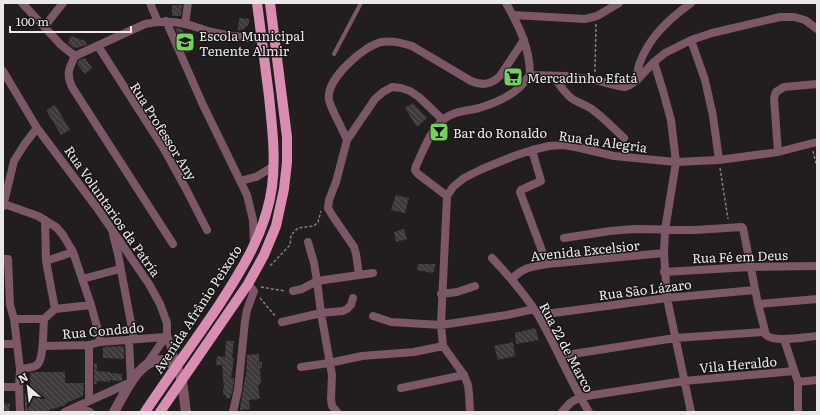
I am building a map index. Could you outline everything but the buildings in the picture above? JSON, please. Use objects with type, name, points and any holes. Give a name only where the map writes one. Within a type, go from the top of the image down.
[{"type":"main road","name":"Avenida Afrânio Peixoto","points":[[145,412],[209,321],[240,272],[254,246],[267,210],[272,188],[274,166],[273,138],[257,3]]},
{"type":"main road","name":"Avenida Afrânio Peixoto","points":[[160,412],[212,338],[251,288],[277,222],[284,189],[287,137],[270,3]]},
{"type":"street","points":[[22,3],[61,45],[75,56]]},
{"type":"street","points":[[44,27],[63,3]]},
{"type":"street","points":[[150,3],[162,22],[247,195],[253,220],[254,246]]},
{"type":"street","points":[[185,24],[188,3]]},
{"type":"street","points":[[469,411],[468,385],[464,375],[443,346],[441,294],[447,196],[418,174],[415,170],[436,127],[443,120],[455,113],[479,108],[508,95],[520,87],[530,75],[530,63],[524,40],[506,3]]},
{"type":"street","points":[[513,15],[585,19],[597,16],[619,3]]},
{"type":"street","points":[[637,80],[637,71],[649,44],[676,14],[691,3]]},
{"type":"street","points":[[530,75],[566,76],[595,80],[625,87],[637,80],[665,53],[691,40],[712,33],[780,17],[794,17],[805,20],[817,29]]},
{"type":"street","points":[[173,244],[72,87],[69,79],[71,64],[75,56],[145,24],[162,22],[185,24],[231,36],[262,39]]},
{"type":"street","points":[[347,140],[329,100],[329,92],[349,62],[363,51],[383,42],[405,44],[412,46],[471,81],[477,84],[483,84],[491,83],[500,76],[524,40]]},
{"type":"street","points":[[691,40],[705,80],[713,116],[719,160]]},
{"type":"street","name":"Rua Professor Any","points":[[98,46],[164,149],[207,230]]},
{"type":"street","points":[[654,62],[671,120],[676,162],[665,230],[664,272],[667,298],[691,412]]},
{"type":"street","name":"Rua Voluntarios da Patría","points":[[4,75],[37,128],[97,208],[149,284],[160,304],[167,323],[166,336],[180,375]]},
{"type":"street","points":[[553,76],[568,96],[595,111],[624,138]]},
{"type":"street","points":[[778,152],[774,98],[776,92],[784,88],[817,84]]},
{"type":"street","points":[[359,275],[354,247],[332,216],[325,209],[336,182],[347,140],[375,99],[392,87],[401,88],[419,97],[443,120]]},
{"type":"street","points":[[37,128],[14,161],[3,205],[38,216],[56,227],[63,235],[73,252],[91,305],[100,342]]},
{"type":"street","name":"Rua da Alegria","points":[[447,196],[453,187],[464,178],[514,156],[549,146],[564,145],[614,156],[676,162],[719,160],[778,152],[814,142]]},
{"type":"street","points":[[532,150],[541,180],[521,190],[520,192],[547,264]]},
{"type":"street","points":[[240,181],[256,177],[274,166]]},
{"type":"street","points":[[45,220],[46,261],[55,308]]},
{"type":"street","points":[[564,238],[635,229],[695,230],[740,226],[743,228],[758,304],[766,334]]},
{"type":"street","points":[[111,228],[129,308],[132,339],[131,382]]},
{"type":"street","points":[[308,242],[314,262],[332,375],[332,406],[337,412]]},
{"type":"street","points":[[46,261],[73,252]]},
{"type":"street","name":"Avenida Excelsior","points":[[512,279],[528,267],[664,253]]},
{"type":"street","name":"Rua 22 de Marco","points":[[492,258],[512,279],[536,312],[589,412]]},
{"type":"street","points":[[6,259],[6,304],[14,319],[20,368],[20,412]]},
{"type":"street","name":"Rua Fé em Deus","points":[[664,272],[750,266],[817,266]]},
{"type":"street","points":[[82,279],[120,269]]},
{"type":"street","points":[[292,292],[302,289],[317,281],[373,273]]},
{"type":"street","points":[[441,294],[457,292],[475,286]]},
{"type":"street","points":[[233,412],[238,390],[245,321],[251,288]]},
{"type":"street","name":"Rua São Lázaro","points":[[373,316],[391,322],[441,325],[507,315],[755,290]]},
{"type":"street","points":[[282,322],[321,313],[343,311],[351,305],[353,298]]},
{"type":"street","points":[[758,304],[817,299]]},
{"type":"street","points":[[20,368],[38,365],[40,362],[44,319],[55,308],[91,305]]},
{"type":"street","points":[[14,319],[44,319]]},
{"type":"street","points":[[560,356],[675,338],[766,334],[784,339],[817,336]]},
{"type":"street","points":[[114,412],[131,382],[146,365],[166,336]]},
{"type":"street","name":"Rua Condado","points":[[42,346],[89,345],[100,342],[166,336]]},
{"type":"street","points":[[784,339],[798,382],[798,412]]},
{"type":"street","points":[[3,344],[16,344]]},
{"type":"street","points":[[89,345],[89,401]]},
{"type":"street","points":[[300,367],[330,363],[362,356],[414,352],[443,346]]},
{"type":"street","points":[[146,365],[157,360],[171,362],[180,375],[186,412]]},
{"type":"street","name":"Vila Heraldo","points":[[580,397],[684,381],[794,371]]},
{"type":"street","points":[[401,388],[464,375]]},
{"type":"street","points":[[798,382],[817,380]]},
{"type":"street","points":[[65,412],[131,382]]},
{"type":"street","points":[[3,387],[19,387]]},
{"type":"street","points":[[562,412],[570,403],[580,397]]},
{"type":"street","points":[[74,408],[84,409],[90,412]]},
{"type":"lane","points":[[334,54],[362,3]]},
{"type":"path","points":[[595,80],[597,16]]},
{"type":"path","points":[[814,142],[817,167]]},
{"type":"path","points":[[719,160],[729,227]]},
{"type":"path","points":[[260,263],[271,265],[290,245],[291,234],[298,228],[314,226],[325,209]]},
{"type":"path","points":[[251,288],[262,287],[292,292]]},
{"type":"path","points":[[251,288],[282,322]]},
{"type":"place","name":"Escola Municipal Tenente Almir","points":[[185,42]]},
{"type":"place","name":"Mercadinho Efatá","points":[[513,77]]},
{"type":"place","name":"Bar do Ronaldo","points":[[439,132]]}]
